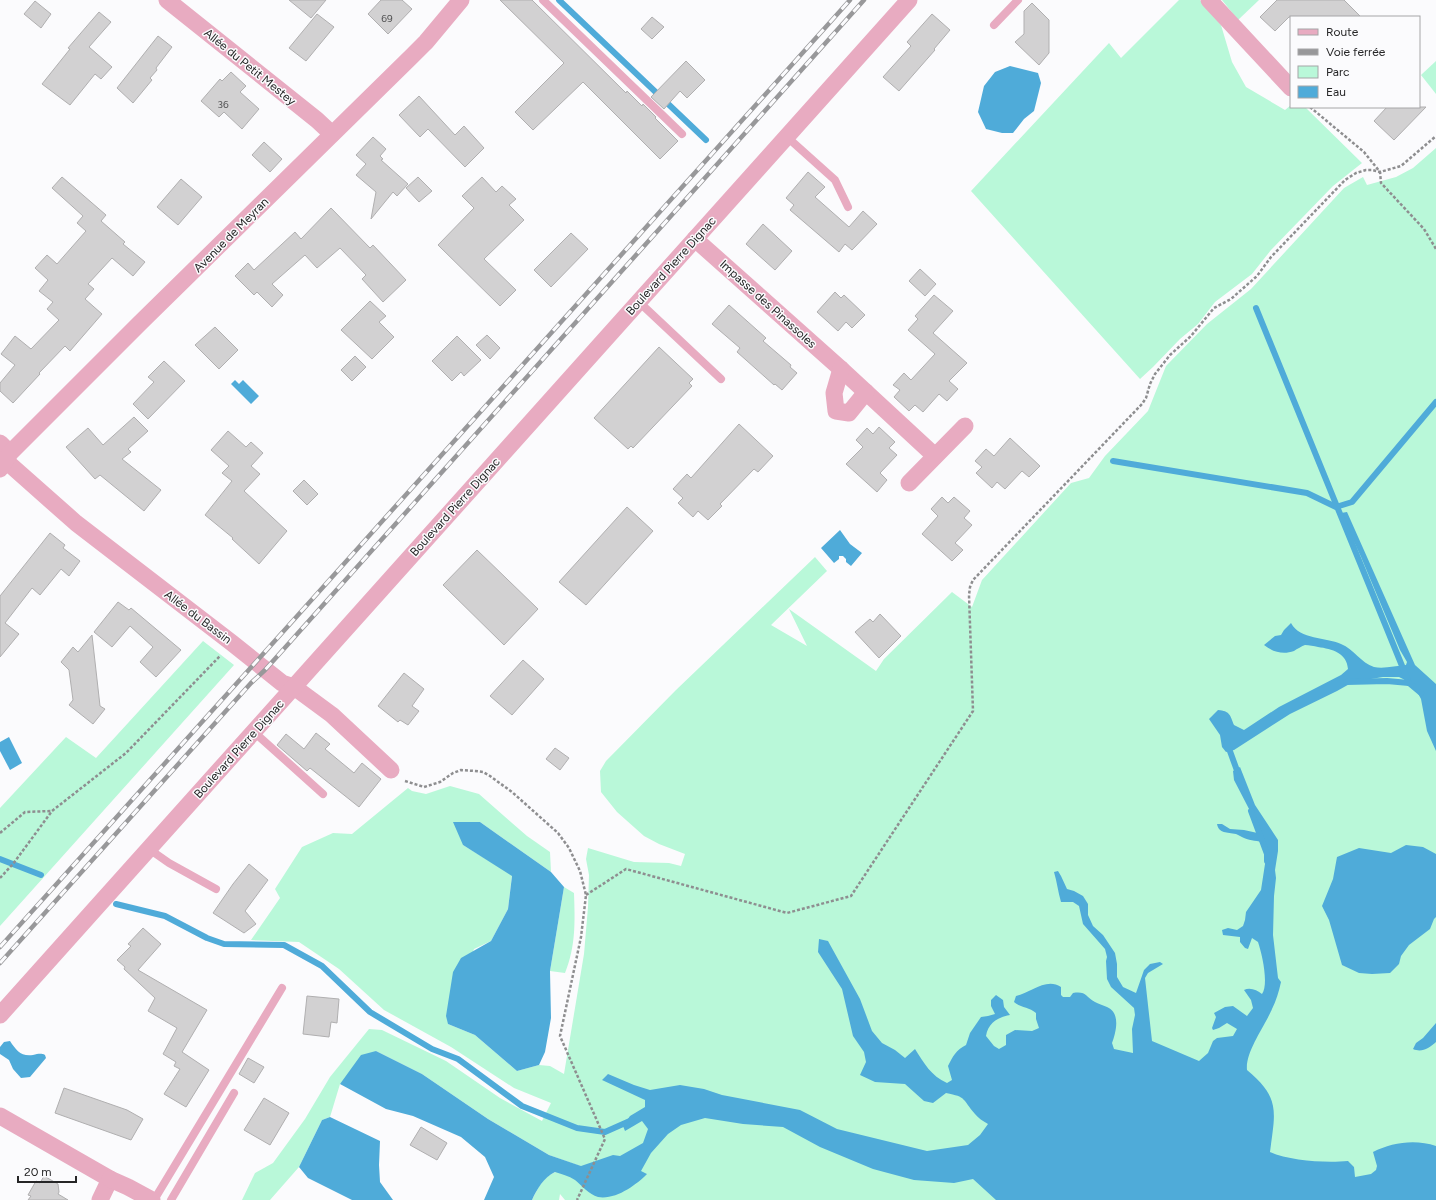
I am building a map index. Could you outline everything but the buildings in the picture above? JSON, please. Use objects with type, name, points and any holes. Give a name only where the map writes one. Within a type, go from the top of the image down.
[{"type":"street","name":"Allée du Petit Mestey","points":[[167,0],[317,120],[332,134]]},
{"type":"street","name":"Avenue de Meyran","points":[[4,457],[426,42],[461,0]]},
{"type":"street","name":"Boulevard Pierre Dignac","points":[[0,1015],[910,0]]},
{"type":"street","points":[[1209,0],[1290,87]]},
{"type":"street","name":"Impasse des Pinassoles","points":[[695,239],[841,369],[935,456]]},
{"type":"street","points":[[841,369],[834,393],[836,411],[849,413],[866,392]]},
{"type":"street","points":[[909,483],[965,426]]},
{"type":"street","name":"Allée du Bassin","points":[[4,457],[76,523],[282,683],[294,687],[332,715],[391,770]]},
{"type":"street","points":[[0,1116],[110,1179],[153,1200]]},
{"type":"street","points":[[100,1200],[110,1179]]},
{"type":"lane","points":[[543,0],[682,134]]},
{"type":"lane","points":[[994,25],[1018,0]]},
{"type":"lane","points":[[787,137],[835,180],[848,207]]},
{"type":"lane","points":[[639,302],[721,379]]},
{"type":"lane","points":[[254,732],[323,794]]},
{"type":"lane","points":[[149,849],[169,863],[216,889]]},
{"type":"lane","points":[[153,1200],[282,988]]},
{"type":"lane","points":[[171,1200],[234,1093]]},
{"type":"path","points":[[1311,108],[1364,152],[1380,172],[1381,183],[1424,229],[1436,249]]},
{"type":"path","points":[[586,895],[626,869],[787,913],[851,896],[973,712],[969,595],[970,586],[973,580],[1142,404],[1146,398],[1155,374],[1170,355],[1191,336],[1214,308],[1231,299],[1257,276],[1271,257],[1345,180],[1356,173],[1366,170],[1380,172],[1401,166],[1436,136]]},
{"type":"path","points":[[0,878],[13,864],[52,811],[126,753],[232,643]]},
{"type":"path","points":[[391,770],[406,782],[424,787],[440,782],[453,773],[462,770],[475,771],[490,776],[512,792],[558,833],[574,856],[580,871],[586,895],[581,937],[560,1036],[605,1139],[578,1200]]},
{"type":"path","points":[[0,833],[25,812],[52,811]]},
{"type":"green space","points":[[1179,0],[1200,0],[1221,25],[1232,62],[1246,87],[1285,110],[1290,106],[1290,108],[1306,108],[1362,163],[1333,186],[1271,250],[1252,274],[1215,302],[1198,324],[1180,339],[1140,379],[971,191],[1109,43],[1121,58]]},
{"type":"green space","points":[[1222,0],[1259,0],[1238,20]]},
{"type":"green space","points":[[1436,61],[1436,94],[1421,75]]},
{"type":"green space","points":[[1436,148],[1436,1200],[565,1200],[560,1194],[559,1200],[532,1200],[541,1183],[551,1174],[580,1166],[549,1155],[488,1119],[422,1074],[376,1051],[340,1084],[330,1117],[322,1120],[299,1167],[270,1200],[242,1200],[255,1173],[273,1163],[305,1119],[330,1077],[369,1029],[382,1030],[446,1061],[500,1098],[542,1121],[551,1103],[514,1088],[451,1047],[384,1010],[339,969],[299,942],[251,940],[280,898],[275,889],[302,847],[333,833],[352,834],[408,788],[412,791],[426,794],[450,786],[479,794],[527,836],[550,852],[551,872],[480,822],[463,845],[512,875],[508,909],[491,941],[474,949],[448,1024],[475,1035],[517,1071],[539,1065],[550,1066],[564,1074],[584,954],[588,907],[589,875],[586,859],[588,848],[634,862],[669,863],[681,866],[685,854],[659,844],[644,836],[617,812],[601,792],[600,771],[606,761],[676,690],[815,557],[827,571],[771,625],[807,646],[789,609],[876,671],[884,659],[952,592],[972,607],[982,580],[1071,483],[1089,478],[1105,456],[1148,411],[1166,366],[1207,324],[1251,289],[1344,188],[1363,177],[1367,185],[1396,177],[1413,168]]},
{"type":"green space","points":[[203,641],[234,665],[0,926],[0,808],[66,737],[96,758]]},
{"type":"green space","points":[[564,887],[574,893],[575,914],[573,943],[569,963],[565,973],[550,971]]},
{"type":"water","points":[[1010,66],[1038,73],[1041,83],[1034,111],[1024,119],[1013,133],[1002,133],[986,129],[978,112],[984,86],[995,72]]},
{"type":"water","points":[[235,380],[239,384],[243,380],[259,396],[251,404],[231,384]]},
{"type":"water","points":[[1347,512],[1415,665],[1436,684],[1436,751],[1427,731],[1421,699],[1413,684],[1399,677],[1383,677],[1353,682],[1290,714],[1234,750],[1226,752],[1222,747],[1220,735],[1209,719],[1218,710],[1227,713],[1234,725],[1244,730],[1279,707],[1341,675],[1348,669],[1345,659],[1342,656],[1328,649],[1305,645],[1294,651],[1282,653],[1264,645],[1275,636],[1281,635],[1291,623],[1300,632],[1307,635],[1346,646],[1369,665],[1374,667],[1385,668],[1406,665],[1407,662],[1400,650],[1341,513]]},
{"type":"water","points":[[840,530],[850,544],[862,553],[851,566],[846,562],[846,559],[843,556],[839,556],[839,559],[834,563],[821,548]]},
{"type":"water","points":[[9,737],[22,763],[10,770],[0,751],[0,742]]},
{"type":"water","points":[[1240,767],[1255,805],[1278,840],[1275,870],[1276,878],[1273,935],[1278,978],[1281,982],[1269,1016],[1252,1047],[1247,1063],[1247,1070],[1266,1089],[1271,1098],[1274,1116],[1270,1152],[1308,1161],[1348,1161],[1354,1167],[1355,1177],[1371,1174],[1376,1170],[1377,1166],[1373,1152],[1380,1149],[1396,1144],[1412,1142],[1436,1146],[1436,1200],[996,1200],[973,1179],[954,1183],[914,1180],[873,1169],[820,1147],[783,1127],[743,1124],[705,1118],[681,1125],[668,1134],[651,1153],[641,1171],[647,1174],[637,1183],[619,1194],[605,1197],[595,1196],[575,1180],[555,1172],[547,1177],[541,1184],[532,1200],[484,1200],[494,1177],[485,1157],[461,1137],[413,1116],[386,1109],[340,1084],[361,1055],[376,1051],[422,1074],[488,1119],[549,1155],[581,1166],[613,1155],[620,1156],[643,1143],[648,1129],[642,1121],[625,1131],[623,1126],[630,1116],[645,1107],[645,1100],[602,1080],[608,1074],[650,1090],[680,1085],[704,1089],[722,1095],[800,1110],[837,1129],[927,1151],[968,1145],[980,1135],[988,1124],[978,1117],[961,1097],[946,1093],[933,1103],[924,1101],[905,1084],[875,1082],[860,1075],[866,1062],[864,1052],[853,1036],[842,989],[818,952],[819,939],[828,941],[860,999],[872,1031],[882,1043],[895,1050],[905,1058],[915,1049],[932,1073],[947,1083],[952,1080],[948,1066],[953,1056],[957,1051],[966,1045],[970,1033],[981,1017],[995,1014],[991,1006],[991,1000],[996,995],[1003,1000],[1004,1007],[1010,1015],[1001,1017],[994,1021],[987,1031],[986,1036],[994,1046],[999,1049],[1006,1045],[1006,1035],[1015,1030],[1032,1031],[1039,1028],[1036,1013],[1014,1002],[1016,996],[1050,984],[1055,984],[1061,987],[1061,995],[1063,997],[1070,997],[1073,993],[1081,993],[1096,1003],[1111,1010],[1116,1018],[1116,1028],[1112,1043],[1114,1049],[1133,1053],[1132,1029],[1135,1015],[1134,1008],[1111,987],[1107,979],[1107,957],[1105,949],[1083,924],[1079,906],[1073,902],[1061,902],[1054,872],[1058,871],[1067,889],[1083,896],[1088,904],[1088,915],[1093,926],[1103,935],[1115,953],[1117,977],[1123,987],[1136,993],[1144,970],[1150,964],[1160,962],[1163,964],[1148,973],[1145,978],[1152,1041],[1199,1061],[1208,1053],[1213,1041],[1217,1038],[1233,1036],[1237,1029],[1227,1023],[1213,1030],[1212,1028],[1216,1017],[1214,1013],[1225,1007],[1233,1006],[1247,1016],[1253,1008],[1251,1000],[1244,990],[1253,989],[1262,994],[1265,983],[1263,961],[1258,942],[1252,938],[1248,949],[1245,948],[1240,942],[1240,937],[1223,935],[1222,930],[1228,928],[1237,930],[1243,926],[1246,912],[1261,890],[1267,851],[1264,842],[1249,840],[1236,834],[1224,832],[1220,830],[1217,824],[1222,824],[1230,829],[1262,834],[1234,780],[1233,771]]},
{"type":"water","points":[[453,822],[480,822],[551,872],[564,887],[550,971],[551,1018],[545,1052],[539,1065],[517,1071],[475,1035],[448,1024],[446,1016],[453,972],[461,958],[491,941],[508,909],[512,876],[463,845]]},
{"type":"water","points":[[1406,845],[1423,847],[1436,854],[1436,917],[1430,929],[1409,945],[1401,956],[1399,964],[1390,973],[1359,973],[1342,965],[1329,920],[1322,906],[1333,879],[1337,857],[1359,848],[1391,853]]},
{"type":"water","points":[[1436,1023],[1436,1042],[1428,1048],[1422,1050],[1413,1049],[1416,1043],[1423,1038]]},
{"type":"water","points":[[10,1041],[22,1054],[45,1055],[46,1058],[30,1077],[21,1078],[13,1069],[9,1060],[0,1054],[0,1047],[4,1042]]},
{"type":"water","points":[[330,1117],[380,1141],[380,1182],[393,1200],[352,1200],[308,1178],[299,1167],[322,1120]]},
{"type":"waterway","points":[[559,0],[706,140]]},
{"type":"waterway","points":[[1256,308],[1409,683]]},
{"type":"waterway","points":[[1113,461],[1307,493],[1336,507],[1352,502],[1436,402]]},
{"type":"waterway","points":[[1346,682],[1387,681],[1409,683],[1421,693]]},
{"type":"waterway","points":[[1227,743],[1239,776]]},
{"type":"waterway","points":[[1251,811],[1267,854],[1267,861]]},
{"type":"waterway","points":[[0,859],[41,875]]},
{"type":"waterway","points":[[116,904],[165,916],[207,938],[224,944],[284,945],[322,966],[370,1012],[432,1049],[458,1059],[522,1106],[577,1128],[605,1132],[632,1120]]},
{"type":"railway","points":[[0,947],[850,0]]},
{"type":"railway","points":[[0,963],[251,683],[265,670],[864,0]]}]
